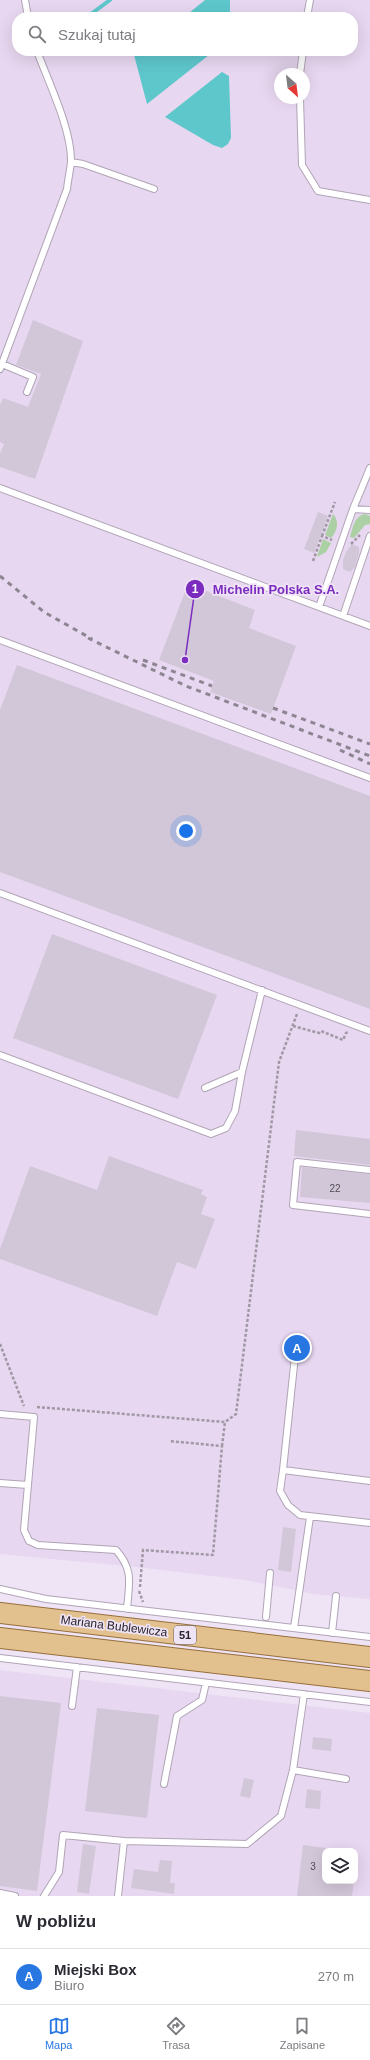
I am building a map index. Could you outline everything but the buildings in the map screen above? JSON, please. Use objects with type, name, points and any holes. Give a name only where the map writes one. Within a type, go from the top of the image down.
[{"type":"main road","name":"Mariana Bublewicza","points":[[0,1613],[370,1657]]},
{"type":"main road","name":"Mariana Bublewicza","points":[[0,1638],[370,1681]]},
{"type":"lane","points":[[25,0],[27,12]]},
{"type":"lane","points":[[308,12],[310,0]]},
{"type":"lane","points":[[27,392],[33,377],[1,366],[67,189],[71,162],[69,144],[62,120],[39,56]]},
{"type":"lane","points":[[301,68],[302,56]]},
{"type":"lane","points":[[300,104],[302,165],[318,191],[370,200]]},
{"type":"lane","points":[[71,162],[83,164],[154,189]]},
{"type":"lane","points":[[319,607],[353,509],[370,468]]},
{"type":"lane","points":[[0,488],[370,626]]},
{"type":"lane","points":[[353,509],[370,510]]},
{"type":"lane","points":[[343,616],[370,536]]},
{"type":"lane","points":[[0,640],[370,778]]},
{"type":"lane","points":[[0,893],[370,1031]]},
{"type":"lane","points":[[0,1055],[211,1134],[226,1128],[235,1111],[242,1072],[262,990]]},
{"type":"lane","points":[[205,1088],[242,1072]]},
{"type":"lane","points":[[370,1170],[297,1162],[293,1205],[370,1214]]},
{"type":"lane","points":[[295,1356],[280,1491],[288,1505],[300,1515],[370,1523]]},
{"type":"lane","points":[[0,1414],[34,1417],[24,1530],[29,1541],[38,1545],[116,1550],[125,1561],[129,1572],[127,1609]]},
{"type":"lane","points":[[283,1470],[370,1480]]},
{"type":"lane","points":[[0,1483],[28,1485]]},
{"type":"lane","points":[[294,1628],[310,1517]]},
{"type":"lane","points":[[266,1617],[270,1573]]},
{"type":"lane","points":[[0,1589],[46,1599],[370,1637]]},
{"type":"lane","points":[[332,1633],[336,1596]]},
{"type":"lane","points":[[0,1658],[370,1702]]},
{"type":"lane","points":[[72,1706],[77,1667]]},
{"type":"lane","points":[[164,1784],[178,1716],[202,1700],[206,1683]]},
{"type":"lane","points":[[44,1896],[59,1872],[63,1835],[124,1840],[247,1844],[281,1816],[293,1770],[304,1694]]},
{"type":"lane","points":[[293,1770],[346,1779]]},
{"type":"lane","points":[[118,1896],[124,1840]]},
{"type":"lane","points":[[0,1893],[15,1896]]},
{"type":"path","points":[[322,536],[336,502]]},
{"type":"path","points":[[0,1344],[22,1406],[225,1422],[236,1414],[279,1062],[298,1011]]},
{"type":"path","points":[[293,1026],[319,1033],[321,1031],[343,1040],[346,1033],[351,1033]]},
{"type":"path","points":[[143,1602],[139,1593],[143,1550],[213,1555],[225,1422]]},
{"type":"path","points":[[169,1441],[222,1446]]},
{"type":"shaded area","points":[[0,0],[370,0],[370,1599],[313,1594],[245,1580],[136,1567],[0,1554]]},
{"type":"shaded area","points":[[0,1670],[370,1713],[370,1896],[0,1896]]},
{"type":"green space","points":[[333,514],[337,526],[335,533],[331,538],[325,535]]},
{"type":"green space","points":[[365,514],[370,516],[370,524],[365,525],[354,538],[350,537],[356,520],[361,515]]},
{"type":"green space","points":[[323,539],[331,543],[326,552],[317,557]]},
{"type":"water","points":[[205,0],[230,0],[230,12],[190,12]]},
{"type":"water","points":[[134,56],[208,56],[147,104]]},
{"type":"water","points":[[222,72],[229,76],[231,138],[228,144],[222,148],[213,145],[165,117]]},
{"type":"waterway","points":[[94,12],[110,0]]},
{"type":"railway","points":[[0,576],[44,612],[92,639]]},
{"type":"railway","points":[[88,638],[186,686],[370,756]]},
{"type":"railway","points":[[143,660],[212,686]]},
{"type":"railway","points":[[273,708],[370,744]]},
{"type":"railway","points":[[340,750],[370,764]]},
{"type":"place","name":"Michelin Polska S.A.","points":[[185,660]]},
{"type":"place","name":"Miejski Box","points":[[297,1348]]}]
